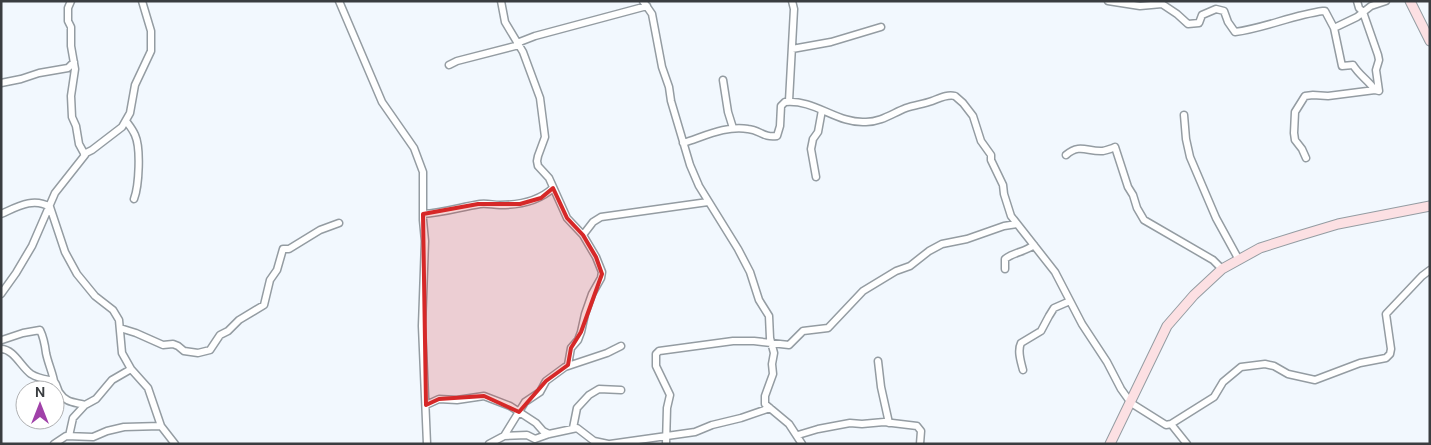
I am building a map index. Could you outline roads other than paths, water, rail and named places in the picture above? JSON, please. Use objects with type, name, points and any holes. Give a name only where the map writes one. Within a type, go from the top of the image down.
[{"type":"street","points":[[1,294],[32,246],[55,193],[85,156],[79,144],[76,126],[72,117],[71,96],[75,68],[71,46],[71,27],[68,21],[68,8],[72,1]]},
{"type":"street","points":[[84,154],[122,127],[130,113],[135,85],[151,51],[151,31],[142,1]]},
{"type":"street","points":[[339,1],[382,102],[400,126],[418,156],[423,172],[423,214],[426,241],[422,326],[427,444]]},
{"type":"street","points":[[501,1],[505,22],[514,33],[523,52],[540,98],[540,108],[546,136],[537,161],[538,166],[549,178],[567,218],[583,235],[598,261],[602,274],[592,294],[578,340],[571,348],[568,365]]},
{"type":"street","points":[[789,102],[794,9],[792,1]]},
{"type":"street","points":[[1108,1],[1140,6],[1162,4],[1188,24],[1199,23],[1202,15],[1216,9],[1224,11],[1228,22],[1235,32],[1308,13],[1325,11],[1334,28],[1342,66],[1353,65],[1359,75],[1368,81],[1375,90]]},
{"type":"street","points":[[1306,158],[1295,140],[1294,133],[1294,112],[1305,96],[1328,96],[1379,91],[1376,70],[1379,60],[1363,12],[1357,1]]},
{"type":"street","points":[[1334,28],[1357,17],[1371,6],[1386,1]]},
{"type":"street","points":[[1410,1],[1430,41]]},
{"type":"street","points":[[449,65],[465,58],[476,57],[518,44],[535,36],[645,4],[652,14],[662,67],[690,165],[708,202],[750,272],[759,300],[769,316],[774,353],[773,374],[765,396],[765,404],[788,424],[802,444]]},
{"type":"street","points":[[792,49],[831,42],[882,28]]},
{"type":"street","points":[[1,83],[68,68],[74,62]]},
{"type":"street","points":[[723,80],[728,112],[733,128]]},
{"type":"street","points":[[683,143],[733,128],[750,129],[768,137],[777,136],[782,103],[799,102],[851,122],[868,122],[886,118],[904,108],[945,96],[951,95],[958,98],[973,116],[981,142],[991,155],[1003,185],[1007,208],[1016,224],[1055,272],[1082,324],[1131,403],[1166,425],[1171,424],[1214,397],[1223,382],[1241,367],[1265,364],[1274,366],[1288,374],[1315,380],[1360,363],[1386,358],[1390,354],[1391,349],[1386,314],[1430,270]]},
{"type":"street","points":[[816,177],[811,148],[813,139],[818,132],[822,110]]},
{"type":"street","points":[[1184,115],[1190,158],[1216,218],[1239,260]]},
{"type":"street","points":[[126,121],[135,134],[138,149],[138,186],[134,199]]},
{"type":"street","points":[[1066,155],[1072,150],[1081,148],[1103,151],[1115,147],[1122,173],[1144,220],[1212,260],[1222,269]]},
{"type":"street","points":[[423,214],[454,211],[486,203],[520,204],[541,198],[554,188]]},
{"type":"street","points":[[1,214],[19,205],[41,202],[50,207],[70,261],[95,296],[113,310],[119,320],[122,353],[131,369],[148,388],[161,426],[175,444]]},
{"type":"street","points":[[583,235],[593,222],[601,217],[708,202]]},
{"type":"street","points":[[1110,444],[1167,326],[1194,294],[1222,269],[1260,248],[1338,224],[1430,206]]},
{"type":"street","points":[[120,328],[136,332],[163,345],[174,344],[184,351],[198,353],[210,350],[220,334],[264,305],[270,280],[277,270],[283,249],[289,249],[320,230],[339,223]]},
{"type":"street","points":[[666,444],[667,408],[670,395],[656,366],[656,354],[663,351],[733,341],[754,341],[788,345],[803,331],[828,328],[863,291],[896,271],[910,266],[929,251],[942,244],[974,237],[1004,226],[1016,224]]},
{"type":"street","points":[[1005,269],[1005,259],[1010,255],[1028,250],[1034,245]]},
{"type":"street","points":[[1023,370],[1019,346],[1021,343],[1045,327],[1048,316],[1054,308],[1070,301]]},
{"type":"street","points":[[44,380],[29,373],[3,349],[2,340],[40,330],[54,380]]},
{"type":"street","points":[[504,436],[525,402],[540,392],[546,381],[568,365],[622,346]]},
{"type":"street","points":[[878,361],[881,387],[890,422]]},
{"type":"street","points":[[69,436],[73,418],[85,405],[96,399],[112,380],[131,369]]},
{"type":"street","points":[[572,428],[577,408],[589,395],[599,389],[621,390]]},
{"type":"street","points":[[426,405],[439,399],[456,400],[484,396],[510,406],[549,434]]},
{"type":"street","points":[[65,400],[72,403],[85,405]]},
{"type":"street","points":[[489,444],[504,436],[527,435],[535,439],[577,428],[594,441],[609,444],[695,432],[770,408]]},
{"type":"street","points":[[798,436],[818,429],[850,423],[890,422],[918,426],[921,431],[920,444]]},
{"type":"street","points":[[1171,424],[1187,444]]},
{"type":"street","points":[[54,444],[66,436],[93,437],[107,431],[124,428],[161,426]]}]
